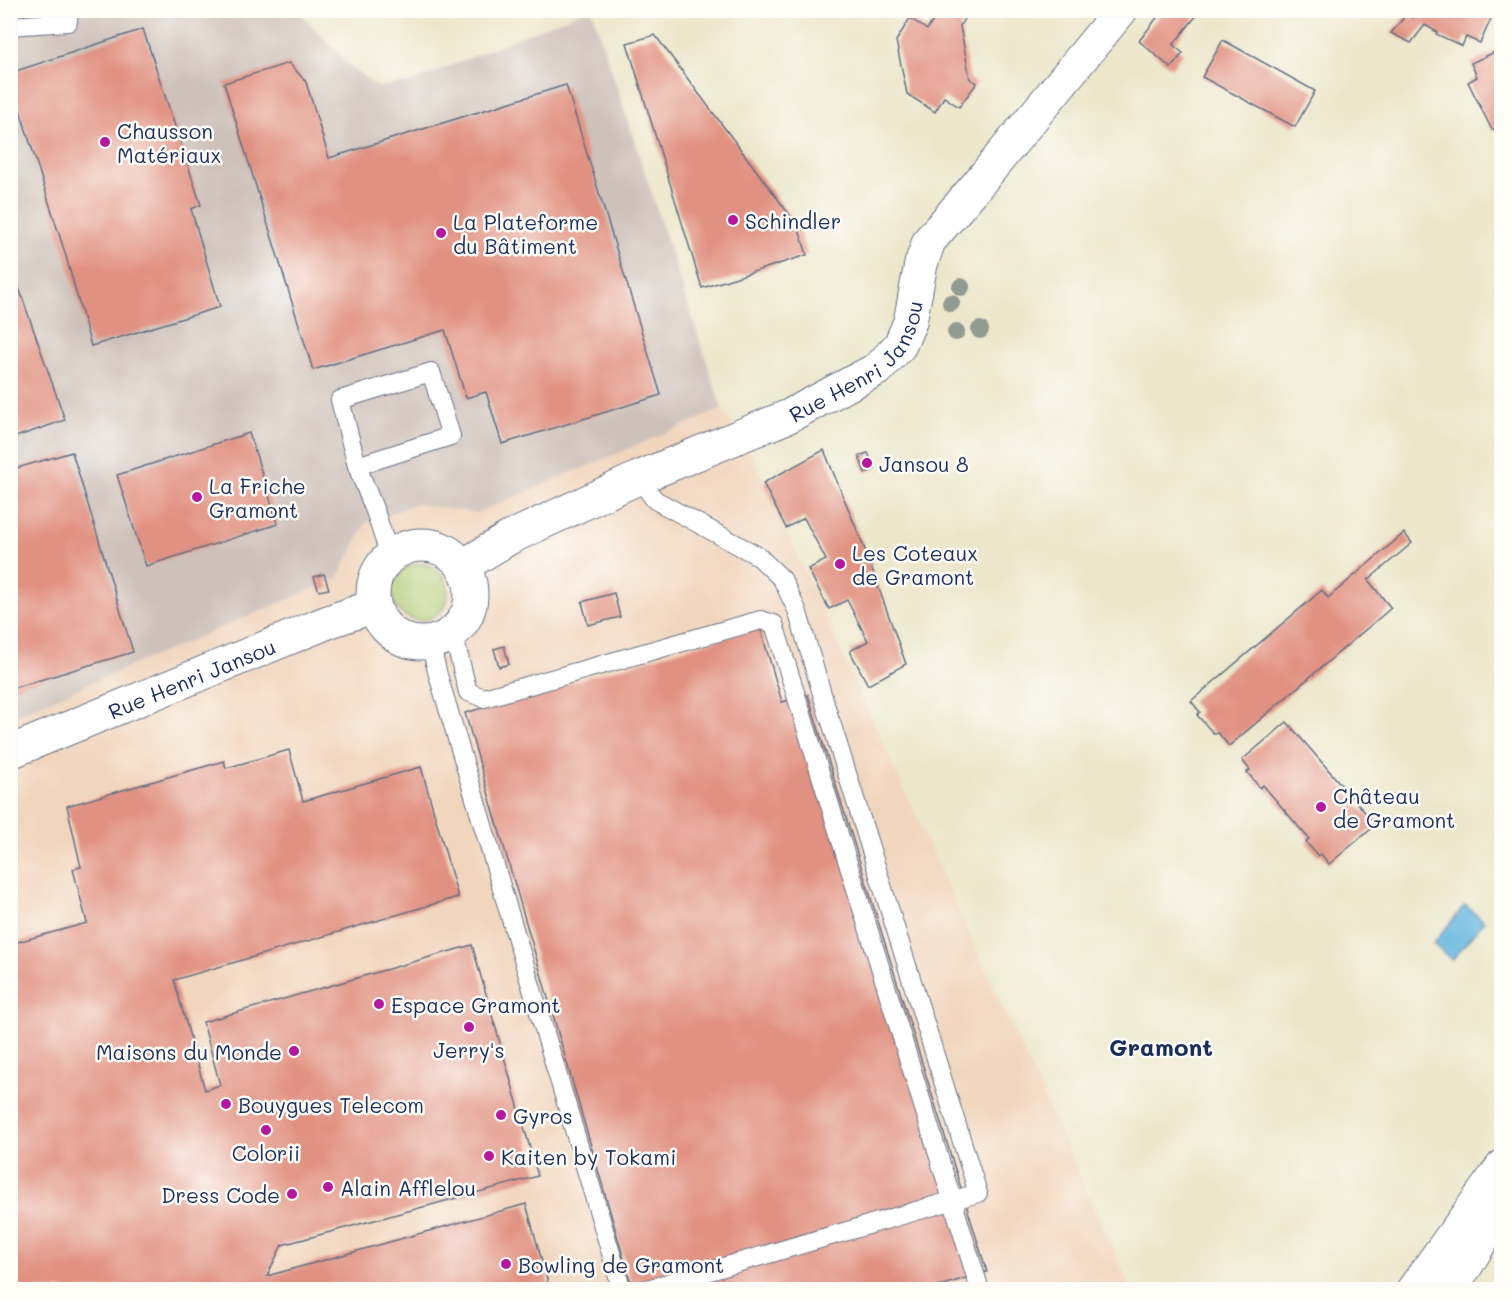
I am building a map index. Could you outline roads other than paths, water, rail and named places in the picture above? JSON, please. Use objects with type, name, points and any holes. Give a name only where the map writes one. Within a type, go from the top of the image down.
[{"type":"street","name":"Rue Henri Jansou","points":[[463,566],[509,538],[638,478],[789,416],[879,368],[900,345],[910,321],[921,264],[929,241],[1121,10]]},
{"type":"street","points":[[420,545],[437,547],[452,554],[463,566],[470,580],[472,594],[470,609],[463,622],[441,638],[416,643],[402,639],[389,631],[380,620],[374,606],[372,592],[381,567],[390,557],[404,548],[420,545]]},
{"type":"street","name":"Rue Henri Jansou","points":[[10,752],[328,622],[374,606]]},
{"type":"street","points":[[1413,1290],[1502,1167]]},
{"type":"street","points":[[1458,1282],[1502,1206]]},
{"type":"lane","points":[[10,26],[68,22],[69,10]]},
{"type":"lane","points":[[357,466],[451,436],[431,372],[340,400],[357,466],[390,557]]},
{"type":"lane","points":[[638,478],[655,500],[758,556],[782,579],[797,610],[978,1193],[644,1290]]},
{"type":"lane","points":[[441,638],[468,692],[484,698],[761,620],[774,624],[980,1289]]},
{"type":"lane","points":[[441,638],[438,675],[622,1290]]},
{"type":"water","points":[[1465,905],[1484,921],[1452,960],[1433,944]]},
{"type":"place","name":"Chausson Matériaux","points":[[105,142]]},
{"type":"place","name":"Schindler","points":[[733,220]]},
{"type":"place","name":"La Plateforme du Bâtiment","points":[[441,233]]},
{"type":"place","name":"Jansou 8","points":[[867,463]]},
{"type":"place","name":"La Friche Gramont","points":[[197,497]]},
{"type":"place","name":"Les Coteaux de Gramont","points":[[840,564]]},
{"type":"place","name":"Château de Gramont","points":[[1321,807]]},
{"type":"place","name":"Espace Gramont","points":[[379,1004]]},
{"type":"place","name":"Jerry's","points":[[469,1027]]},
{"type":"place","name":"Maisons du Monde","points":[[294,1051]]},
{"type":"place","name":"Bouygues Telecom","points":[[226,1104]]},
{"type":"place","name":"Gyros","points":[[501,1115]]},
{"type":"place","name":"Colorii","points":[[266,1130]]},
{"type":"place","name":"Kaiten by Tokami","points":[[489,1156]]},
{"type":"place","name":"Alain Afflelou","points":[[328,1187]]},
{"type":"place","name":"Dress Code","points":[[292,1194]]},
{"type":"place","name":"Bowling de Gramont","points":[[506,1264]]},
{"type":"district","name":"Gramont","points":[[1161,1046]]}]
